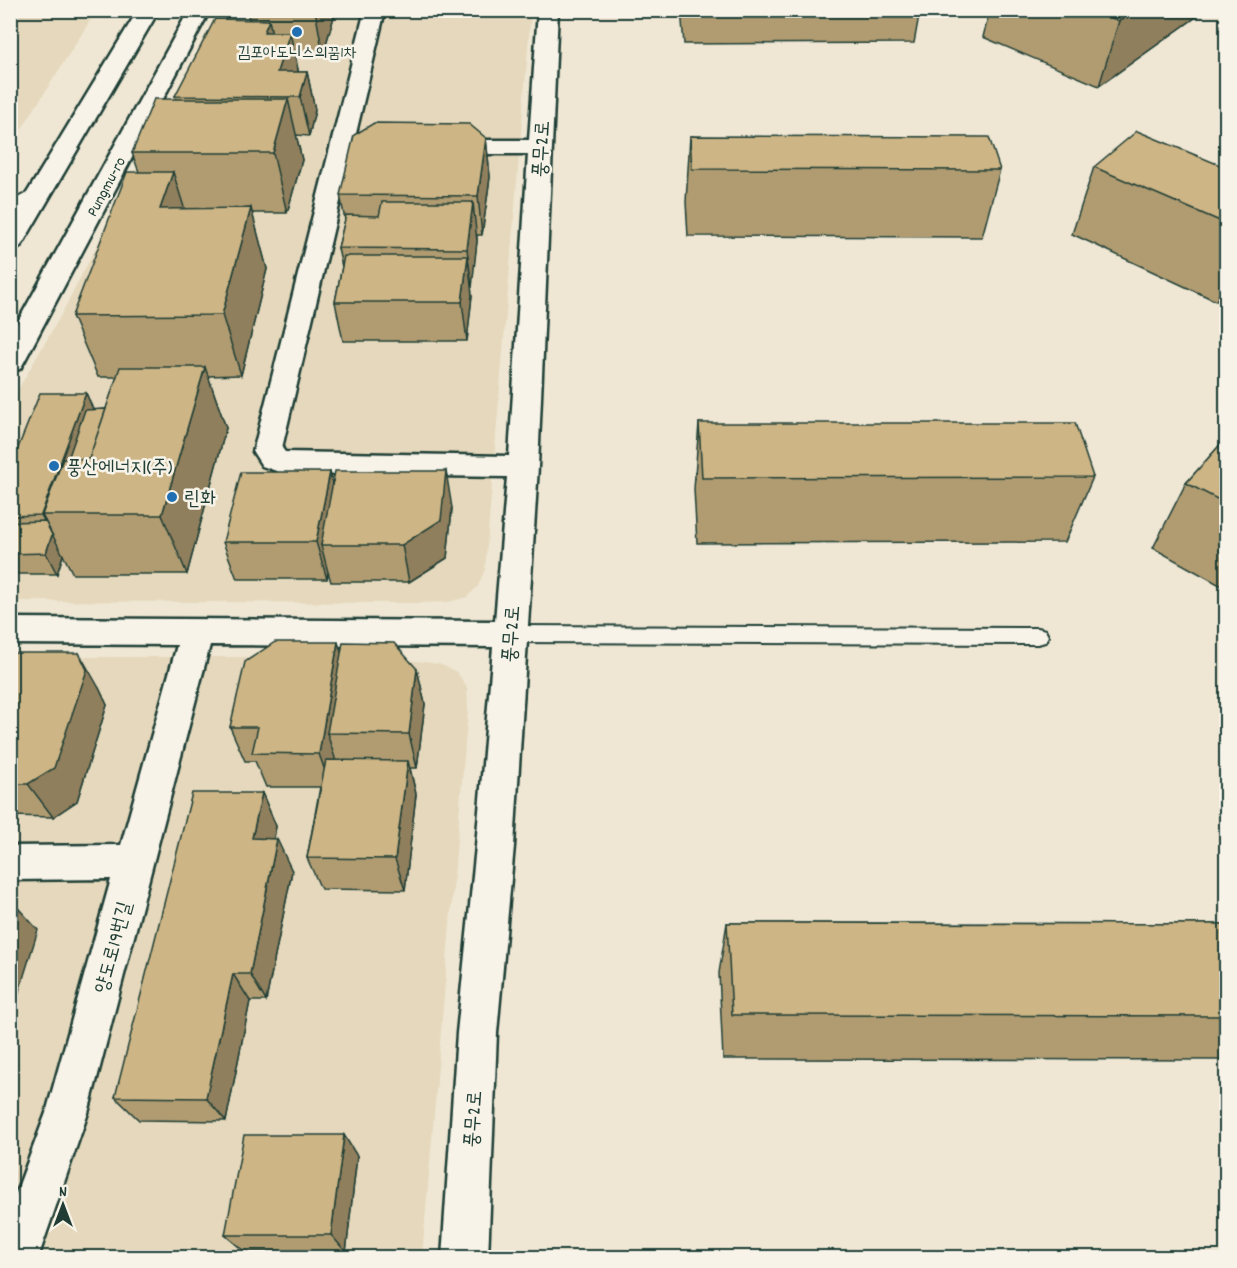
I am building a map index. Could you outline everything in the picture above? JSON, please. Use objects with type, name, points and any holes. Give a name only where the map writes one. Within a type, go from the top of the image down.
[{"type":"street","points":[[10,243],[149,10]]},
{"type":"street","name":"Pungmu-ro","points":[[10,362],[200,10]]},
{"type":"street","points":[[375,10],[351,147],[275,413],[268,454],[271,459],[285,463],[523,467]]},
{"type":"street","name":"풍무2로","points":[[465,1257],[477,1033],[495,846],[523,467],[548,10]]},
{"type":"street","points":[[422,147],[540,147]]},
{"type":"street","points":[[10,631],[510,634]]},
{"type":"street","name":"양도로19번길","points":[[15,1257],[67,1113],[197,632]]},
{"type":"street","points":[[10,863],[135,862]]},
{"type":"lane","points":[[10,209],[44,188]]},
{"type":"lane","points":[[510,634],[1038,636]]},
{"type":"shaded area","points":[[10,11],[96,11],[11,146]]},
{"type":"shaded area","points":[[218,11],[531,11],[485,569],[478,586],[467,597],[448,602],[416,603],[11,601],[11,402],[61,315]]},
{"type":"shaded area","points":[[10,657],[346,657],[439,664],[457,672],[467,688],[468,709],[422,1257],[11,1257]]},
{"type":"building","points":[[1093,10],[1135,10],[1119,21]]},
{"type":"building","points":[[215,19],[269,20],[264,32],[290,32],[277,72],[307,72],[300,97],[175,96]]},
{"type":"building","points":[[154,99],[288,99],[273,153],[132,153]]},
{"type":"building","points":[[374,123],[469,124],[486,138],[478,196],[340,195],[354,135]]},
{"type":"building","points":[[1137,131],[1227,168],[1227,224],[1094,167]]},
{"type":"building","points":[[690,136],[989,137],[1000,170],[692,169]]},
{"type":"building","points":[[127,172],[173,172],[160,209],[251,208],[222,315],[72,316]]},
{"type":"building","points":[[382,202],[473,202],[467,249],[338,248],[346,215],[379,216]]},
{"type":"building","points":[[344,256],[468,256],[462,302],[335,302]]},
{"type":"building","points":[[120,367],[205,367],[162,515],[42,515],[63,459],[89,459]]},
{"type":"building","points":[[40,393],[86,393],[41,515],[10,516],[10,468]]},
{"type":"building","points":[[106,409],[89,459],[68,459],[85,410]]},
{"type":"building","points":[[699,423],[1075,423],[1093,477],[702,478]]},
{"type":"building","points":[[1227,437],[1227,504],[1186,483]]},
{"type":"building","points":[[335,471],[446,471],[441,520],[402,545],[321,545]]},
{"type":"building","points":[[241,472],[330,472],[316,542],[223,542]]},
{"type":"building","points":[[45,521],[52,535],[46,553],[10,554],[10,522]]},
{"type":"building","points":[[275,642],[338,642],[319,754],[252,753],[258,727],[230,727],[245,662]]},
{"type":"building","points":[[343,642],[394,643],[417,669],[409,734],[327,733]]},
{"type":"building","points":[[10,653],[79,653],[87,670],[54,768],[28,784],[10,784]]},
{"type":"building","points":[[326,760],[408,761],[395,859],[307,858]]},
{"type":"building","points":[[192,793],[262,793],[252,838],[277,839],[250,974],[233,974],[206,1098],[115,1097]]},
{"type":"building","points":[[727,923],[1227,924],[1227,1016],[732,1015]]},
{"type":"building","points":[[244,1135],[344,1135],[331,1235],[225,1235]]},
{"type":"place","name":"김포아도니스의꿈1차","points":[[297,32]]},
{"type":"place","name":"풍산에너지(주)","points":[[54,466]]},
{"type":"place","name":"린화","points":[[172,497]]}]
